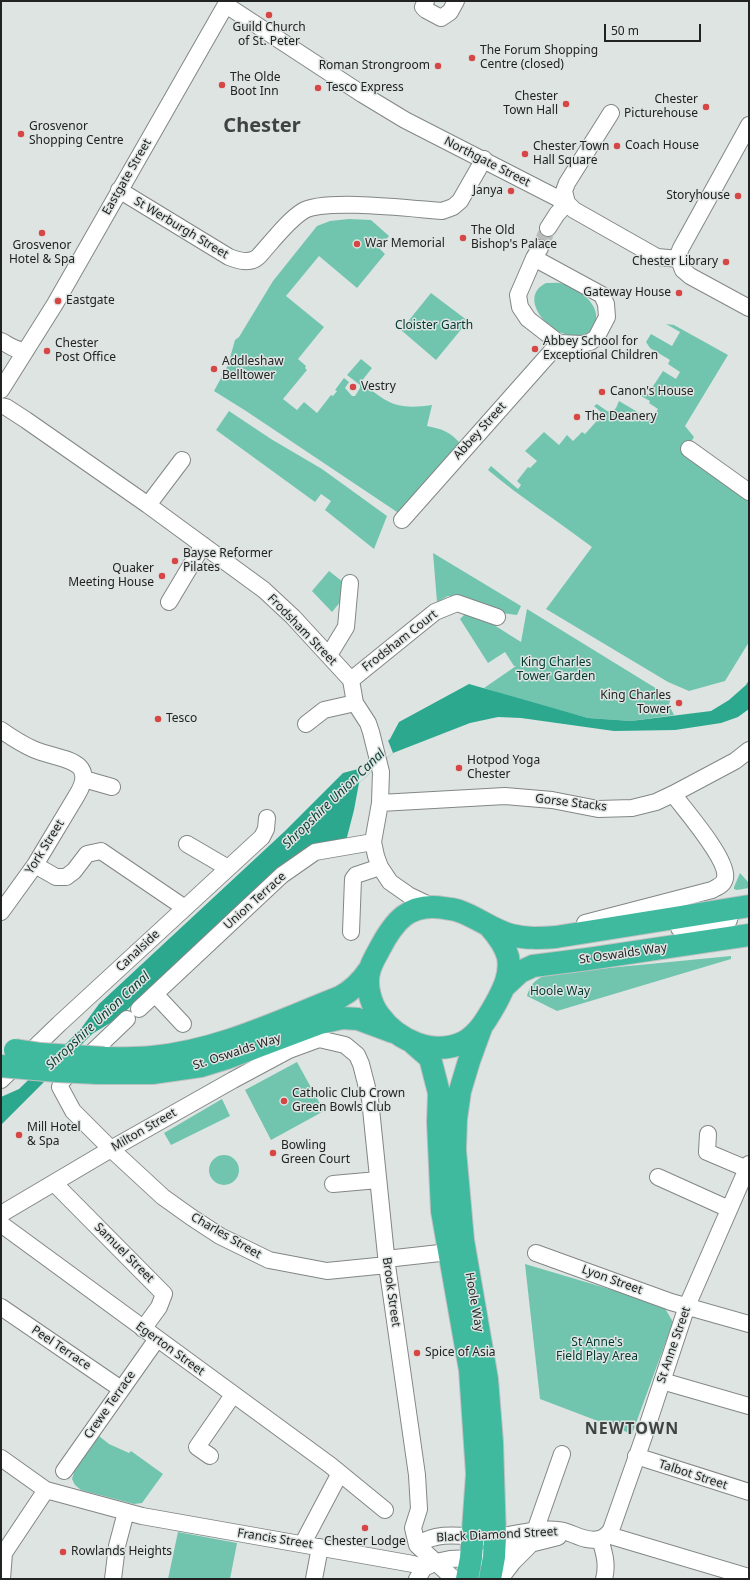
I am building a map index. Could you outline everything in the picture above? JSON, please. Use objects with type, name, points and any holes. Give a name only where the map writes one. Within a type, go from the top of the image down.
[{"type":"highway","points":[[489,926],[500,939],[508,956],[509,971],[504,987],[481,1028],[465,1041],[451,1046],[435,1047],[414,1044],[396,1033],[384,1022],[376,1011],[370,997],[368,984],[370,970],[387,935],[396,922],[418,908],[431,906],[458,910],[510,935],[527,938],[556,937],[749,906]]},
{"type":"highway","name":"St Oswalds Way","points":[[504,987],[520,972],[533,966],[749,935]]},
{"type":"highway","name":"St. Oswalds Way","points":[[100,1065],[138,1058],[170,1055],[224,1042],[340,997],[363,980],[370,970]]},
{"type":"highway","name":"St. Oswalds Way","points":[[6,1055],[49,1054],[152,1074],[201,1066],[227,1058],[320,1023],[342,1018],[358,1019],[396,1033]]},
{"type":"highway","name":"Hoole Way","points":[[481,1028],[460,1091],[456,1119],[455,1150],[463,1240],[487,1379],[492,1442],[495,1547],[490,1579]]},
{"type":"highway","name":"Hoole Way","points":[[414,1044],[430,1058],[439,1093],[438,1122],[442,1211],[460,1306],[470,1370],[477,1474],[473,1536],[469,1569]]},
{"type":"street","points":[[426,1],[423,7],[441,18],[450,12],[456,1]]},
{"type":"street","name":"Northgate Street","points":[[227,3],[362,94],[405,120],[567,203],[574,210],[657,256],[680,259]]},
{"type":"street","name":"Eastgate Street","points":[[1,390],[55,304],[227,3]]},
{"type":"street","points":[[548,228],[557,214],[567,203],[564,191],[567,183],[611,113]]},
{"type":"street","points":[[749,125],[688,232],[681,248],[680,259],[683,270],[690,276],[749,308]]},
{"type":"street","name":"St Werburgh Street","points":[[119,190],[229,257],[242,261],[253,261],[295,216],[310,208],[353,205],[442,211],[452,207],[460,200],[484,160]]},
{"type":"street","points":[[537,253],[602,295],[606,304],[607,317],[596,338],[590,342],[578,344],[559,343],[528,319],[520,307],[518,295],[537,253]]},
{"type":"street","points":[[1,341],[19,350],[23,351],[27,349]]},
{"type":"street","name":"Abbey Street","points":[[402,520],[559,343]]},
{"type":"street","name":"Frodsham Street","points":[[1,406],[6,407],[26,420],[148,505],[264,590],[293,618],[351,680]]},
{"type":"street","points":[[689,449],[749,492]]},
{"type":"street","points":[[148,505],[182,460]]},
{"type":"street","points":[[169,602],[203,545]]},
{"type":"street","points":[[328,656],[346,627],[350,583]]},
{"type":"street","name":"Frodsham Court","points":[[351,680],[435,612],[457,603],[497,618]]},
{"type":"street","points":[[351,680],[355,703],[368,723],[381,772],[380,803],[373,842],[380,867],[390,882],[410,896],[431,906]]},
{"type":"street","points":[[306,724],[324,710],[355,703]]},
{"type":"street","points":[[1,730],[34,750],[73,761],[81,770],[84,779],[112,787]]},
{"type":"street","name":"Gorse Stacks","points":[[380,803],[505,796],[552,800],[598,809],[632,808],[656,802],[673,794],[735,761],[749,750]]},
{"type":"street","name":"York Street","points":[[1,912],[35,864],[77,796],[84,779]]},
{"type":"street","points":[[556,937],[583,924],[712,890],[721,885],[725,878],[724,870],[718,856],[705,834],[673,794]]},
{"type":"street","name":"Canalside","points":[[1,1080],[59,1024],[262,837],[266,829],[267,818]]},
{"type":"street","name":"Union Terrace","points":[[60,1087],[62,1081],[282,875],[315,852],[373,842]]},
{"type":"street","points":[[187,844],[228,868]]},
{"type":"street","points":[[35,864],[56,877],[66,877],[74,871],[87,854],[101,851],[185,908]]},
{"type":"street","points":[[351,932],[353,879],[356,876],[380,867]]},
{"type":"street","points":[[607,929],[622,934],[637,933],[705,924],[749,916]]},
{"type":"street","points":[[155,994],[183,1024]]},
{"type":"street","name":"Milton Street","points":[[201,1066],[239,1062],[289,1050],[319,1039],[345,1045]]},
{"type":"street","name":"Brook Street","points":[[345,1045],[357,1055],[361,1064],[370,1098],[387,1262],[417,1475],[419,1509],[413,1528],[417,1545],[413,1555],[421,1570]]},
{"type":"street","name":"Milton Street","points":[[1,1214],[111,1149],[289,1050]]},
{"type":"street","name":"Charles Street","points":[[60,1087],[73,1111],[111,1149],[163,1197],[220,1236],[268,1260],[327,1271],[449,1252]]},
{"type":"street","points":[[708,1134],[707,1152],[748,1166]]},
{"type":"street","name":"St Anne Street","points":[[606,1535],[636,1456],[687,1306],[730,1210],[743,1195],[748,1166]]},
{"type":"street","points":[[658,1177],[730,1210]]},
{"type":"street","points":[[332,1184],[378,1180]]},
{"type":"street","name":"Samuel Street","points":[[54,1184],[164,1294],[159,1307],[143,1329]]},
{"type":"street","name":"Egerton Street","points":[[1,1224],[340,1473],[384,1510]]},
{"type":"street","name":"Lyon Street","points":[[536,1253],[671,1302],[749,1324]]},
{"type":"street","name":"Peel Terrace","points":[[1,1307],[121,1389]]},
{"type":"street","name":"Crewe Terrace","points":[[64,1471],[157,1340]]},
{"type":"street","points":[[662,1381],[749,1406]]},
{"type":"street","points":[[210,1456],[197,1446],[233,1395]]},
{"type":"street","points":[[500,1579],[533,1537],[562,1454]]},
{"type":"street","name":"Talbot Street","points":[[636,1456],[749,1492]]},
{"type":"street","name":"Francis Street","points":[[1,1458],[46,1490],[126,1512],[232,1532],[303,1543],[421,1570]]},
{"type":"street","points":[[303,1543],[340,1473]]},
{"type":"street","points":[[2,1579],[2,1552],[46,1490]]},
{"type":"street","points":[[113,1579],[111,1545],[126,1512]]},
{"type":"street","name":"Black Diamond Street","points":[[421,1570],[450,1559],[469,1569],[495,1547],[558,1530],[592,1540],[606,1535],[749,1577]]},
{"type":"street","points":[[604,1579],[606,1572],[606,1535]]},
{"type":"street","name":"Black Diamond Street","points":[[417,1545],[426,1539],[438,1536],[473,1536],[495,1547]]},
{"type":"street","points":[[417,1545],[421,1570],[454,1579]]},
{"type":"street","points":[[314,1579],[320,1547]]},
{"type":"green space","points":[[349,219],[371,220],[389,236],[379,248],[385,254],[357,288],[319,256],[286,296],[324,327],[298,359],[306,366],[305,368],[307,370],[283,399],[297,410],[304,402],[317,413],[331,395],[333,396],[337,391],[335,390],[344,378],[349,382],[345,388],[352,396],[355,396],[360,388],[360,385],[347,375],[361,359],[372,368],[361,382],[379,396],[401,406],[410,407],[432,405],[427,426],[438,428],[446,432],[461,444],[400,514],[214,391],[228,365],[235,340],[239,337],[273,281],[317,226],[330,221]]},
{"type":"green space","points":[[546,283],[560,283],[570,286],[583,294],[589,300],[596,312],[596,319],[594,326],[589,332],[583,335],[567,335],[555,329],[542,318],[537,310],[535,295],[538,289]]},
{"type":"green space","name":"Cloister Garth","points":[[431,293],[468,321],[436,360],[401,330]]},
{"type":"green space","points":[[666,324],[674,325],[728,355],[685,426],[694,437],[686,450],[749,496],[749,642],[725,681],[689,691],[668,682],[546,609],[592,547],[488,470],[491,466],[518,489],[521,485],[517,481],[528,467],[530,468],[537,461],[525,451],[544,432],[559,445],[567,435],[573,441],[582,432],[585,434],[603,414],[594,406],[597,404],[607,411],[612,412],[616,408],[619,401],[651,420],[658,409],[649,403],[650,401],[641,396],[644,392],[648,394],[663,371],[676,379],[680,372],[668,364],[670,360],[650,348],[646,342],[651,334],[672,346],[680,332]]},
{"type":"green space","points":[[229,411],[271,439],[322,469],[387,516],[374,549],[325,510],[331,501],[321,494],[315,502],[216,430]]},
{"type":"green space","points":[[433,553],[521,606],[517,615],[494,612],[459,597],[448,596],[437,602]]},
{"type":"green space","points":[[329,571],[343,582],[341,601],[332,612],[312,591]]},
{"type":"green space","name":"King Charles Tower Garden","points":[[527,609],[662,692],[662,697],[670,700],[669,705],[674,715],[631,721],[588,718],[507,696],[484,688],[516,666],[514,666],[505,652],[488,663],[460,619],[464,615],[478,617],[521,642]]},
{"type":"green space","points":[[740,873],[749,883],[749,888],[734,889]]},
{"type":"green space","name":"Hoole Way","points":[[731,956],[731,959],[557,1011],[527,996],[534,982],[547,974]]},
{"type":"green space","name":"Catholic Club Crown Green Bowls Club","points":[[297,1062],[324,1111],[271,1140],[245,1090]]},
{"type":"green space","points":[[222,1099],[230,1116],[171,1145],[164,1133]]},
{"type":"green space","points":[[224,1155],[235,1159],[239,1170],[235,1181],[224,1185],[213,1181],[209,1170],[213,1159]]},
{"type":"green space","name":"St Anne's Field Play Area","points":[[525,1264],[663,1305],[673,1322],[632,1434],[540,1399]]},
{"type":"green space","points":[[99,1436],[109,1444],[129,1453],[131,1451],[163,1474],[142,1503],[134,1504],[81,1490],[75,1485],[72,1479],[75,1469]]},
{"type":"green space","points":[[178,1532],[237,1543],[230,1579],[168,1579]]},
{"type":"water","name":"Shropshire Union Canal","points":[[749,680],[749,709],[738,717],[721,723],[675,730],[614,731],[521,718],[498,717],[470,723],[393,753],[359,783],[346,841],[327,844],[198,945],[118,1018],[92,1034],[1,1125],[1,1097],[19,1089],[80,1030],[99,1004],[285,831],[343,773],[358,769],[390,739],[399,722],[469,684],[588,718],[631,721],[711,711],[729,700],[746,685]]},
{"type":"pier","points":[[387,738],[393,753],[359,783],[359,765]]},
{"type":"tunnel","points":[[540,248],[548,228]]},
{"type":"place","name":"Guild Church of St. Peter","points":[[269,15]]},
{"type":"place","name":"The Forum Shopping Centre (closed)","points":[[472,58]]},
{"type":"place","name":"Roman Strongroom","points":[[438,66]]},
{"type":"place","name":"The Olde Boot Inn","points":[[222,85]]},
{"type":"place","name":"Tesco Express","points":[[318,88]]},
{"type":"place","name":"Chester Town Hall","points":[[566,104]]},
{"type":"place","name":"Chester Picturehouse","points":[[706,107]]},
{"type":"place","name":"Grosvenor Shopping Centre","points":[[21,134]]},
{"type":"place","name":"Coach House","points":[[617,146]]},
{"type":"place","name":"Chester Town Hall Square","points":[[525,154]]},
{"type":"place","name":"Janya","points":[[511,191]]},
{"type":"place","name":"Storyhouse","points":[[738,196]]},
{"type":"place","name":"Grosvenor Hotel & Spa","points":[[42,233]]},
{"type":"place","name":"The Old Bishop's Palace","points":[[463,238]]},
{"type":"place","name":"War Memorial","points":[[357,244]]},
{"type":"place","name":"Chester Library","points":[[726,262]]},
{"type":"place","name":"Gateway House","points":[[679,293]]},
{"type":"place","name":"Eastgate","points":[[58,301]]},
{"type":"place","name":"Abbey School for Exceptional Children","points":[[535,349]]},
{"type":"place","name":"Chester Post Office","points":[[47,351]]},
{"type":"place","name":"Addleshaw Belltower","points":[[214,369]]},
{"type":"place","name":"Vestry","points":[[353,387]]},
{"type":"place","name":"Canon's House","points":[[602,392]]},
{"type":"place","name":"The Deanery","points":[[577,417]]},
{"type":"place","name":"Bayse Reformer Pilates","points":[[175,561]]},
{"type":"place","name":"Quaker Meeting House","points":[[162,576]]},
{"type":"place","name":"King Charles Tower","points":[[679,703]]},
{"type":"place","name":"Tesco","points":[[158,719]]},
{"type":"place","name":"Hotpod Yoga Chester","points":[[459,768]]},
{"type":"place","name":"Catholic Club Crown Green Bowls Club","points":[[284,1101]]},
{"type":"place","name":"Mill Hotel & Spa","points":[[19,1135]]},
{"type":"place","name":"Bowling Green Court","points":[[273,1153]]},
{"type":"place","name":"Spice of Asia","points":[[417,1353]]},
{"type":"place","name":"Chester Lodge","points":[[365,1528]]},
{"type":"place","name":"Rowlands Heights","points":[[63,1552]]},
{"type":"district","name":"Chester","points":[[262,126]]},
{"type":"district","name":"NEWTOWN","points":[[632,1429]]}]
